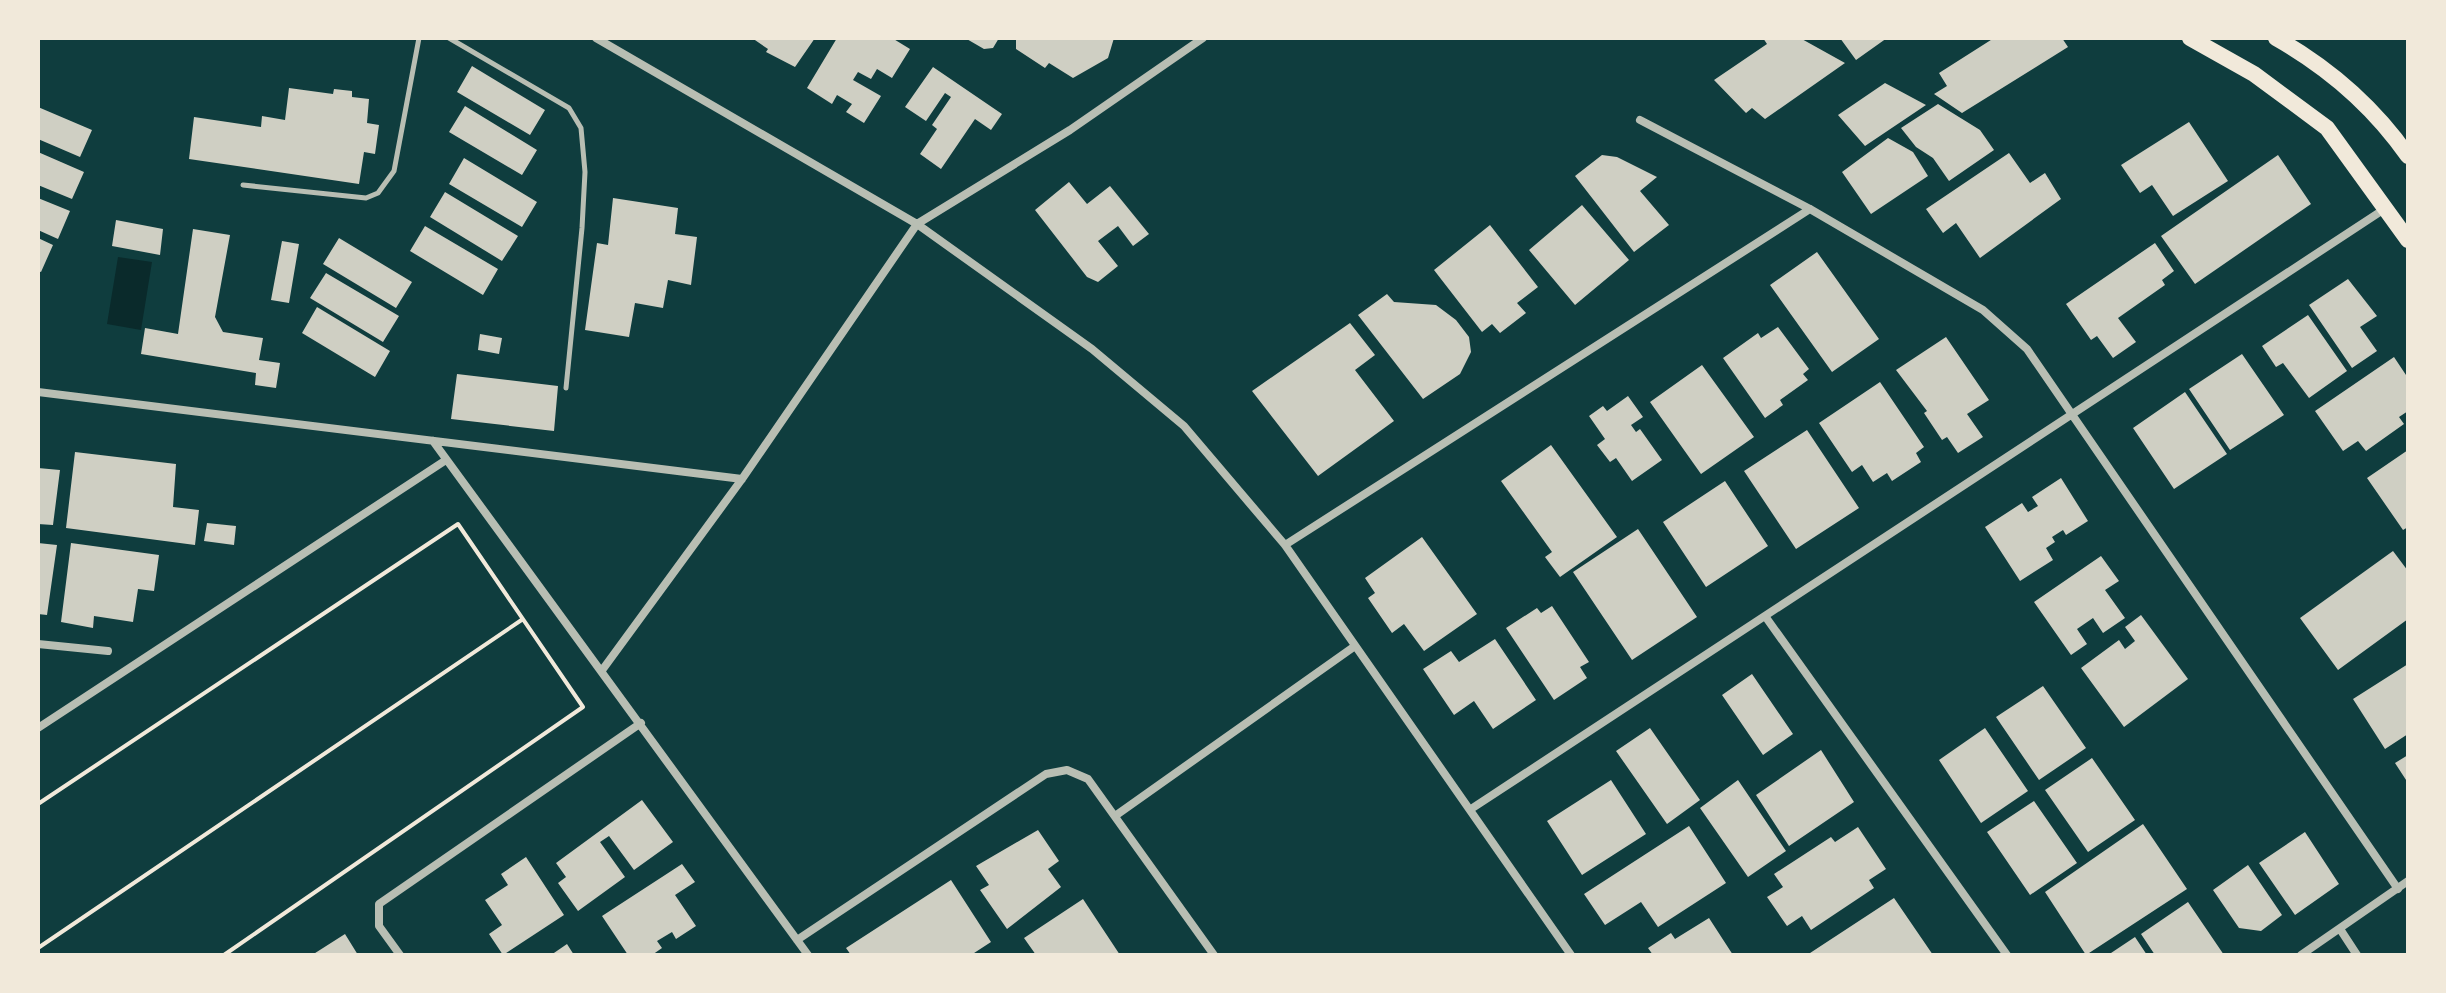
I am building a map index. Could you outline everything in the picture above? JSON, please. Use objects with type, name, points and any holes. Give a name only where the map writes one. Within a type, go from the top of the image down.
[{"type":"main road","points":[[2190,38],[2254,74],[2327,128],[2408,240]]},
{"type":"main road","points":[[2276,38],[2307,55],[2361,98],[2408,156]]},
{"type":"street","points":[[596,38],[917,224],[1092,349],[1184,426],[1285,545],[1571,955]]},
{"type":"street","points":[[603,669],[742,479],[917,224],[1070,130],[1203,38]]},
{"type":"street","points":[[1640,120],[1810,209],[1983,310],[2027,349],[2074,413],[2398,889]]},
{"type":"street","points":[[1471,809],[2386,208]]},
{"type":"street","points":[[1285,545],[1810,209]]},
{"type":"street","points":[[38,392],[742,479]]},
{"type":"street","points":[[433,441],[603,669],[808,955]]},
{"type":"street","points":[[38,728],[446,460]]},
{"type":"street","points":[[1765,616],[2007,955]]},
{"type":"street","points":[[38,644],[108,651]]},
{"type":"street","points":[[1115,816],[1355,646]]},
{"type":"street","points":[[400,955],[379,926],[379,904],[641,723]]},
{"type":"street","points":[[797,940],[1046,774],[1067,770],[1088,779],[1214,955]]},
{"type":"street","points":[[2301,955],[2408,881]]},
{"type":"street","points":[[2340,929],[2357,955]]},
{"type":"lane","points":[[243,185],[366,198],[378,193],[394,171],[419,38]]},
{"type":"lane","points":[[449,38],[569,108],[581,128],[585,172],[582,228],[566,388]]},
{"type":"path","points":[[38,804],[458,524],[583,707],[224,955]]},
{"type":"path","points":[[38,948],[523,619]]},
{"type":"water","points":[[118,257],[152,262],[141,330],[107,324]]},
{"type":"building","points":[[752,38],[815,38],[795,67],[766,52],[768,49]]},
{"type":"building","points":[[837,38],[892,38],[910,49],[892,78],[877,69],[871,79],[858,72],[853,80],[881,96],[864,123],[846,112],[852,104],[837,95],[832,104],[807,88]]},
{"type":"building","points":[[965,38],[999,38],[993,48],[984,49]]},
{"type":"building","points":[[1016,38],[1114,38],[1108,58],[1073,78],[1049,63],[1045,68],[1016,49]]},
{"type":"building","points":[[1763,38],[1800,38],[1845,63],[1765,119],[1752,108],[1746,113],[1714,80],[1767,44]]},
{"type":"building","points":[[1840,38],[1887,38],[1856,60]]},
{"type":"building","points":[[1994,38],[2062,38],[2068,47],[1962,113],[1934,94],[1947,86],[1939,73]]},
{"type":"building","points":[[472,66],[545,110],[530,135],[457,92]]},
{"type":"building","points":[[933,67],[1002,114],[991,130],[975,119],[941,169],[920,154],[937,129],[932,125],[951,97],[945,93],[926,121],[905,107]]},
{"type":"building","points":[[1885,83],[1926,105],[1865,146],[1838,115]]},
{"type":"building","points":[[289,88],[333,94],[334,89],[352,91],[352,97],[369,99],[367,123],[379,125],[375,154],[364,152],[359,184],[189,159],[194,117],[261,127],[262,116],[285,120]]},
{"type":"building","points":[[1938,104],[1980,130],[1994,150],[1949,181],[1933,158],[1916,147],[1901,128]]},
{"type":"building","points":[[465,106],[537,150],[522,175],[449,132]]},
{"type":"building","points":[[38,107],[92,130],[80,157],[38,139]]},
{"type":"building","points":[[2189,122],[2228,181],[2173,216],[2152,185],[2140,193],[2121,165]]},
{"type":"building","points":[[1888,138],[1913,152],[1928,176],[1871,214],[1842,172]]},
{"type":"building","points":[[38,152],[84,172],[72,199],[38,185]]},
{"type":"building","points":[[2009,153],[2030,183],[2045,173],[2061,199],[1980,258],[1956,223],[1943,233],[1926,209]]},
{"type":"building","points":[[1602,155],[1617,157],[1657,177],[1640,191],[1669,225],[1634,252],[1575,176]]},
{"type":"building","points":[[2278,155],[2311,204],[2195,284],[2161,236]]},
{"type":"building","points":[[464,158],[537,202],[522,227],[449,184]]},
{"type":"building","points":[[1069,182],[1087,204],[1110,186],[1149,234],[1133,246],[1118,226],[1098,241],[1118,266],[1098,282],[1087,277],[1035,210]]},
{"type":"building","points":[[445,192],[518,236],[502,261],[430,217]]},
{"type":"building","points":[[38,198],[70,211],[58,239],[38,230]]},
{"type":"building","points":[[613,198],[678,208],[675,234],[697,237],[691,285],[668,280],[663,308],[635,303],[629,337],[585,330],[597,243],[608,245]]},
{"type":"building","points":[[1582,205],[1629,260],[1575,305],[1529,250]]},
{"type":"building","points":[[116,220],[163,229],[160,255],[112,246]]},
{"type":"building","points":[[1490,225],[1538,287],[1517,303],[1526,313],[1500,333],[1492,324],[1482,332],[1434,270]]},
{"type":"building","points":[[425,226],[498,269],[483,295],[410,251]]},
{"type":"building","points":[[193,229],[230,235],[215,317],[223,332],[263,338],[259,360],[280,363],[276,388],[255,385],[256,373],[141,354],[145,328],[178,334]]},
{"type":"building","points":[[38,238],[53,245],[41,272],[38,271]]},
{"type":"building","points":[[339,238],[412,282],[396,308],[323,264]]},
{"type":"building","points":[[282,241],[299,244],[289,303],[271,300]]},
{"type":"building","points":[[2155,243],[2174,271],[2162,280],[2165,285],[2118,318],[2136,342],[2113,358],[2097,336],[2091,340],[2066,304]]},
{"type":"building","points":[[1817,252],[1879,339],[1832,372],[1770,285]]},
{"type":"building","points":[[326,273],[399,316],[383,342],[310,298]]},
{"type":"building","points":[[2348,279],[2377,316],[2360,327],[2377,351],[2352,368],[2309,305]]},
{"type":"building","points":[[1387,294],[1394,302],[1436,305],[1456,320],[1469,337],[1471,352],[1460,374],[1423,399],[1358,315]]},
{"type":"building","points":[[317,307],[390,351],[375,377],[302,333]]},
{"type":"building","points":[[2308,315],[2347,371],[2309,398],[2283,363],[2276,367],[2262,346]]},
{"type":"building","points":[[1350,323],[1375,355],[1355,370],[1394,421],[1318,476],[1252,391]]},
{"type":"building","points":[[1778,327],[1809,369],[1803,374],[1808,380],[1780,400],[1783,405],[1765,418],[1723,358],[1758,333],[1761,338]]},
{"type":"building","points":[[480,334],[502,338],[499,354],[478,350]]},
{"type":"building","points":[[1946,337],[1989,400],[1967,414],[1983,437],[1958,453],[1947,437],[1942,440],[1924,413],[1927,411],[1896,370]]},
{"type":"building","points":[[2242,354],[2284,415],[2230,450],[2189,389]]},
{"type":"building","points":[[2394,357],[2408,378],[2408,411],[2399,417],[2404,424],[2366,451],[2358,441],[2343,451],[2315,411]]},
{"type":"building","points":[[1702,365],[1754,437],[1701,474],[1650,402]]},
{"type":"building","points":[[457,374],[558,386],[554,431],[451,419]]},
{"type":"building","points":[[1880,382],[1924,447],[1916,453],[1921,462],[1892,481],[1887,473],[1873,482],[1862,465],[1852,472],[1819,423]]},
{"type":"building","points":[[2185,392],[2227,454],[2174,489],[2133,428]]},
{"type":"building","points":[[1628,396],[1643,417],[1631,425],[1636,432],[1640,429],[1662,460],[1632,481],[1616,458],[1610,462],[1597,445],[1605,439],[1589,416],[1603,406],[1607,411]]},
{"type":"building","points":[[1807,430],[1859,508],[1796,549],[1744,471]]},
{"type":"building","points":[[1551,445],[1617,537],[1560,577],[1545,557],[1552,552],[1501,481]]},
{"type":"building","points":[[2408,450],[2408,527],[2403,530],[2367,478]]},
{"type":"building","points":[[75,452],[176,464],[173,507],[199,510],[195,545],[66,528]]},
{"type":"building","points":[[38,468],[60,470],[53,525],[38,524]]},
{"type":"building","points":[[2061,478],[2088,521],[2066,535],[2063,530],[2052,537],[2055,542],[2046,548],[2053,560],[2020,581],[1985,527],[2022,503],[2028,512],[2038,506],[2032,497]]},
{"type":"building","points":[[1725,481],[1768,546],[1706,587],[1663,522]]},
{"type":"building","points":[[207,523],[236,526],[234,545],[204,541]]},
{"type":"building","points":[[1638,529],[1697,617],[1632,660],[1573,572]]},
{"type":"building","points":[[1422,537],[1477,614],[1424,651],[1404,624],[1392,633],[1368,598],[1375,593],[1365,578]]},
{"type":"building","points":[[38,543],[57,545],[47,615],[38,614]]},
{"type":"building","points":[[71,543],[159,555],[154,591],[138,589],[133,622],[94,616],[93,628],[61,622]]},
{"type":"building","points":[[2393,551],[2408,571],[2408,619],[2338,670],[2300,618]]},
{"type":"building","points":[[2101,556],[2119,581],[2105,590],[2125,618],[2103,633],[2093,618],[2077,629],[2087,644],[2071,655],[2034,602]]},
{"type":"building","points":[[1552,606],[1589,662],[1580,667],[1587,678],[1554,700],[1506,628],[1537,608],[1541,613]]},
{"type":"building","points":[[2141,615],[2188,679],[2124,727],[2081,668],[2119,640],[2125,649],[2135,641],[2125,627]]},
{"type":"building","points":[[1495,639],[1536,700],[1493,729],[1474,701],[1454,715],[1423,669],[1451,651],[1459,662]]},
{"type":"building","points":[[2408,664],[2408,734],[2385,749],[2353,699]]},
{"type":"building","points":[[1752,674],[1793,734],[1763,755],[1722,695]]},
{"type":"building","points":[[2043,686],[2086,748],[2039,780],[1996,717]]},
{"type":"building","points":[[1650,728],[1700,800],[1667,824],[1616,751]]},
{"type":"building","points":[[1985,728],[2028,791],[1981,823],[1939,760]]},
{"type":"building","points":[[1821,750],[1854,802],[1789,846],[1756,795]]},
{"type":"building","points":[[2408,755],[2408,783],[2395,763]]},
{"type":"building","points":[[2092,758],[2135,820],[2088,852],[2045,790]]},
{"type":"building","points":[[1611,780],[1646,834],[1582,875],[1547,821]]},
{"type":"building","points":[[1738,780],[1786,851],[1748,877],[1700,808]]},
{"type":"building","points":[[642,800],[673,842],[634,870],[609,836],[600,842],[625,877],[578,911],[558,883],[566,877],[556,863]]},
{"type":"building","points":[[2034,801],[2077,863],[2030,895],[1987,832]]},
{"type":"building","points":[[2143,824],[2187,889],[2086,955],[2045,892]]},
{"type":"building","points":[[1689,826],[1726,883],[1658,927],[1641,902],[1605,925],[1584,894]]},
{"type":"building","points":[[1858,827],[1886,869],[1869,880],[1874,888],[1811,930],[1802,916],[1787,926],[1767,897],[1783,887],[1774,874],[1831,837],[1835,842]]},
{"type":"building","points":[[1038,830],[1059,861],[1048,869],[1061,887],[1007,929],[980,890],[989,885],[976,866]]},
{"type":"building","points":[[2305,832],[2339,884],[2295,915],[2259,863]]},
{"type":"building","points":[[526,857],[564,915],[503,955],[489,934],[502,925],[485,900],[508,885],[501,874]]},
{"type":"building","points":[[682,864],[695,882],[675,895],[696,926],[676,939],[672,932],[657,941],[662,948],[652,955],[628,955],[602,916]]},
{"type":"building","points":[[2248,865],[2282,915],[2261,931],[2239,928],[2213,890]]},
{"type":"building","points":[[951,880],[991,942],[971,955],[851,955],[846,948]]},
{"type":"building","points":[[1894,898],[1933,955],[1807,955]]},
{"type":"building","points":[[1083,899],[1120,955],[1036,955],[1024,938]]},
{"type":"building","points":[[2188,902],[2224,955],[2155,955],[2141,934]]},
{"type":"building","points":[[1709,918],[1733,955],[1653,955],[1648,948],[1671,933],[1675,939]]},
{"type":"building","points":[[345,934],[358,955],[312,955]]},
{"type":"building","points":[[2135,937],[2147,955],[2108,955]]},
{"type":"building","points":[[567,944],[574,955],[551,955]]}]
